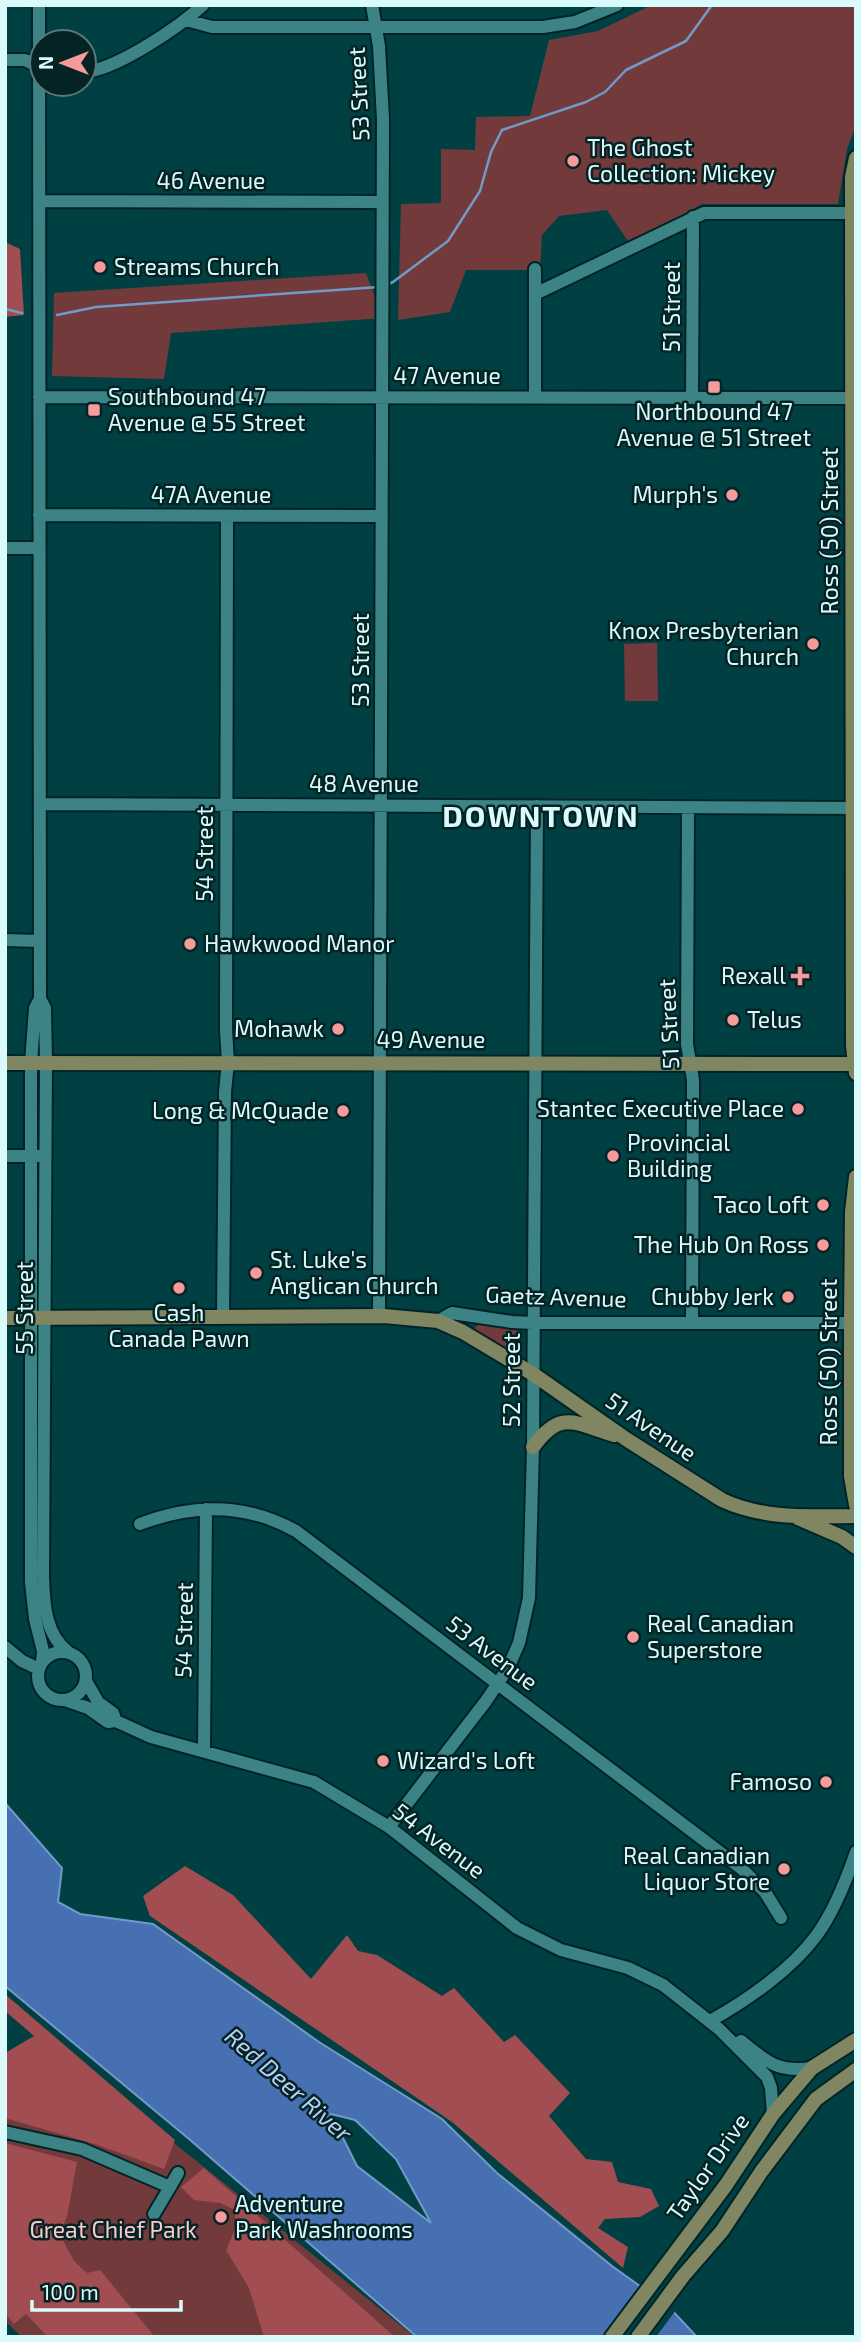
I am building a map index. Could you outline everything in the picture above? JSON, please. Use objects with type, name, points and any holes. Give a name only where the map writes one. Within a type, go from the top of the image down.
[{"type":"main road","name":"Ross (50) Street","points":[[855,1067],[852,177],[856,158]]},
{"type":"main road","name":"49 Avenue","points":[[5,1063],[690,1063],[855,1067]]},
{"type":"main road","name":"Ross (50) Street","points":[[856,1177],[852,1212],[852,1476],[856,1505]]},
{"type":"main road","name":"Gaetz Avenue","points":[[5,1318],[379,1316],[438,1321]]},
{"type":"main road","name":"51 Avenue","points":[[438,1321],[463,1332],[533,1374],[626,1439],[728,1503],[764,1514],[856,1516]]},
{"type":"main road","points":[[533,1447],[548,1428],[566,1422],[626,1439]]},
{"type":"main road","points":[[794,1516],[842,1537],[856,1547]]},
{"type":"main road","name":"Taylor Drive","points":[[612,2337],[726,2185],[773,2114],[812,2068],[856,2040]]},
{"type":"main road","name":"Taylor Drive","points":[[638,2337],[683,2276],[722,2231],[761,2172],[816,2099],[856,2070]]},
{"type":"street","name":"55 Street","points":[[39,5],[40,28]]},
{"type":"street","points":[[98,68],[111,65],[186,20],[203,5]]},
{"type":"street","name":"53 Street","points":[[372,5],[383,92],[379,1316]]},
{"type":"street","points":[[186,20],[207,27],[553,27],[583,20],[617,5]]},
{"type":"street","points":[[5,60],[28,61]]},
{"type":"street","name":"55 Street","points":[[41,98],[40,999],[46,1008],[32,1156],[44,1594],[53,1637],[68,1652]]},
{"type":"street","name":"46 Avenue","points":[[39,201],[383,202]]},
{"type":"street","points":[[536,294],[693,217],[710,212],[852,213]]},
{"type":"street","name":"51 Street","points":[[692,397],[693,217]]},
{"type":"street","points":[[536,269],[536,397]]},
{"type":"street","name":"47 Avenue","points":[[39,397],[854,398]]},
{"type":"street","name":"47A Avenue","points":[[39,515],[382,516]]},
{"type":"street","name":"54 Street","points":[[223,1317],[225,1092],[228,1062],[227,516]]},
{"type":"street","points":[[5,548],[40,548]]},
{"type":"street","name":"48 Avenue","points":[[40,804],[854,808]]},
{"type":"street","name":"52 Street","points":[[388,1827],[498,1684],[519,1643],[527,1612],[533,1447],[537,806]]},
{"type":"street","name":"51 Street","points":[[688,807],[687,1044],[693,1080],[692,1323]]},
{"type":"street","points":[[5,940],[40,941]]},
{"type":"street","name":"55 Street","points":[[39,1062],[46,1156],[38,1318],[31,1582],[35,1619],[43,1651],[41,1665]]},
{"type":"street","points":[[5,1156],[46,1156]]},
{"type":"street","name":"Gaetz Avenue","points":[[438,1321],[452,1314],[533,1323],[853,1323]]},
{"type":"street","name":"54 Street","points":[[204,1751],[206,1509]]},
{"type":"street","name":"53 Avenue","points":[[140,1524],[166,1514],[233,1509],[261,1515],[296,1531],[748,1874],[765,1892],[781,1918]]},
{"type":"street","points":[[5,1647],[22,1661],[41,1665]]},
{"type":"street","points":[[68,1652],[81,1660],[86,1681],[79,1694],[65,1700],[55,1699],[43,1691],[38,1676],[41,1665],[54,1653],[68,1652]]},
{"type":"street","name":"54 Avenue","points":[[86,1681],[98,1702],[113,1713],[116,1721]]},
{"type":"street","name":"54 Avenue","points":[[65,1700],[88,1708],[108,1722],[116,1721],[150,1737],[314,1782],[388,1827],[517,1928],[561,1950],[638,1971],[663,1985],[714,2025]]},
{"type":"street","points":[[714,2025],[800,1955],[825,1921],[853,1865],[856,1852]]},
{"type":"street","points":[[714,2025],[731,2033],[776,2067],[787,2070],[812,2068]]},
{"type":"street","points":[[714,2025],[767,2077],[771,2088],[773,2114]]},
{"type":"street","points":[[5,2133],[82,2149],[170,2187]]},
{"type":"street","points":[[154,2214],[178,2173]]},
{"type":"green space","points":[[652,5],[856,5],[856,125],[847,149],[838,204],[702,204],[630,244],[607,210],[559,216],[542,235],[540,270],[466,270],[450,312],[398,320],[401,204],[441,203],[441,149],[475,150],[476,117],[530,116],[549,40],[598,31]]},
{"type":"green space","points":[[366,273],[383,318],[171,333],[164,379],[52,376],[54,293]]},
{"type":"green space","points":[[657,643],[658,701],[625,701],[624,644]]},
{"type":"green space","points":[[479,1323],[520,1331],[519,1356],[474,1329]]},
{"type":"green space","name":"Great Chief Park","points":[[51,2044],[415,2337],[22,2337],[5,2321],[5,2065]]},
{"type":"shaded area","points":[[5,242],[20,249],[24,315],[5,317]]},
{"type":"shaded area","points":[[185,1866],[233,1895],[311,1979],[347,1935],[358,1951],[377,1955],[442,1996],[454,1988],[504,2042],[515,2035],[570,2093],[549,2116],[586,2159],[612,2162],[618,2182],[651,2189],[659,2206],[640,2217],[605,2219],[598,2228],[628,2247],[623,2268],[452,2122],[150,1916],[143,1896]]},
{"type":"shaded area","points":[[5,1994],[175,2140],[164,2169],[98,2145],[5,2118],[5,2053],[34,2036],[5,2011]]},
{"type":"shaded area","points":[[5,2143],[77,2162],[67,2216],[60,2235],[74,2261],[87,2273],[100,2270],[155,2337],[48,2337],[26,2314],[14,2324],[5,2313]]},
{"type":"shaded area","points":[[204,2168],[395,2337],[264,2337],[249,2288],[226,2250],[235,2229],[235,2210],[220,2203],[194,2200],[181,2187]]},
{"type":"water","name":"Red Deer River","points":[[5,1803],[62,1868],[58,1902],[80,1914],[153,1924],[319,2042],[442,2119],[497,2173],[612,2266],[669,2307],[697,2337],[417,2337],[189,2139],[5,1986]],"holes":[[[331,2114],[355,2120],[396,2159],[431,2223],[357,2166]]]},
{"type":"pier","points":[[643,2285],[676,2310],[656,2337],[604,2337]]},
{"type":"waterway","points":[[386,285],[448,241],[480,191],[491,152],[502,130],[586,102],[605,92],[626,70],[686,41],[712,5]]},
{"type":"waterway","points":[[57,315],[96,307],[379,287]]},
{"type":"waterway","points":[[5,309],[22,313]]},
{"type":"place","name":"The Ghost Collection: Mickey","points":[[573,161]]},
{"type":"place","name":"Streams Church","points":[[100,267]]},
{"type":"place","name":"Northbound 47 Avenue @ 51 Street","points":[[714,387]]},
{"type":"place","name":"Southbound 47 Avenue @ 55 Street","points":[[94,410]]},
{"type":"place","name":"Murph's","points":[[732,495]]},
{"type":"place","name":"Knox Presbyterian Church","points":[[813,644]]},
{"type":"place","name":"Hawkwood Manor","points":[[190,944]]},
{"type":"place","name":"Rexall","points":[[800,976]]},
{"type":"place","name":"Telus","points":[[733,1020]]},
{"type":"place","name":"Mohawk","points":[[338,1029]]},
{"type":"place","name":"Stantec Executive Place","points":[[798,1109]]},
{"type":"place","name":"Long & McQuade","points":[[343,1111]]},
{"type":"place","name":"Provincial Building","points":[[613,1156]]},
{"type":"place","name":"Taco Loft","points":[[823,1205]]},
{"type":"place","name":"The Hub On Ross","points":[[823,1245]]},
{"type":"place","name":"St. Luke's Anglican Church","points":[[256,1273]]},
{"type":"place","name":"Cash Canada Pawn","points":[[179,1288]]},
{"type":"place","name":"Chubby Jerk","points":[[788,1297]]},
{"type":"place","name":"Real Canadian Superstore","points":[[633,1637]]},
{"type":"place","name":"Wizard's Loft","points":[[383,1761]]},
{"type":"place","name":"Famoso","points":[[826,1782]]},
{"type":"place","name":"Real Canadian Liquor Store","points":[[784,1869]]},
{"type":"place","name":"Adventure Park Washrooms","points":[[221,2217]]},
{"type":"district","name":"DOWNTOWN","points":[[541,817]]}]
